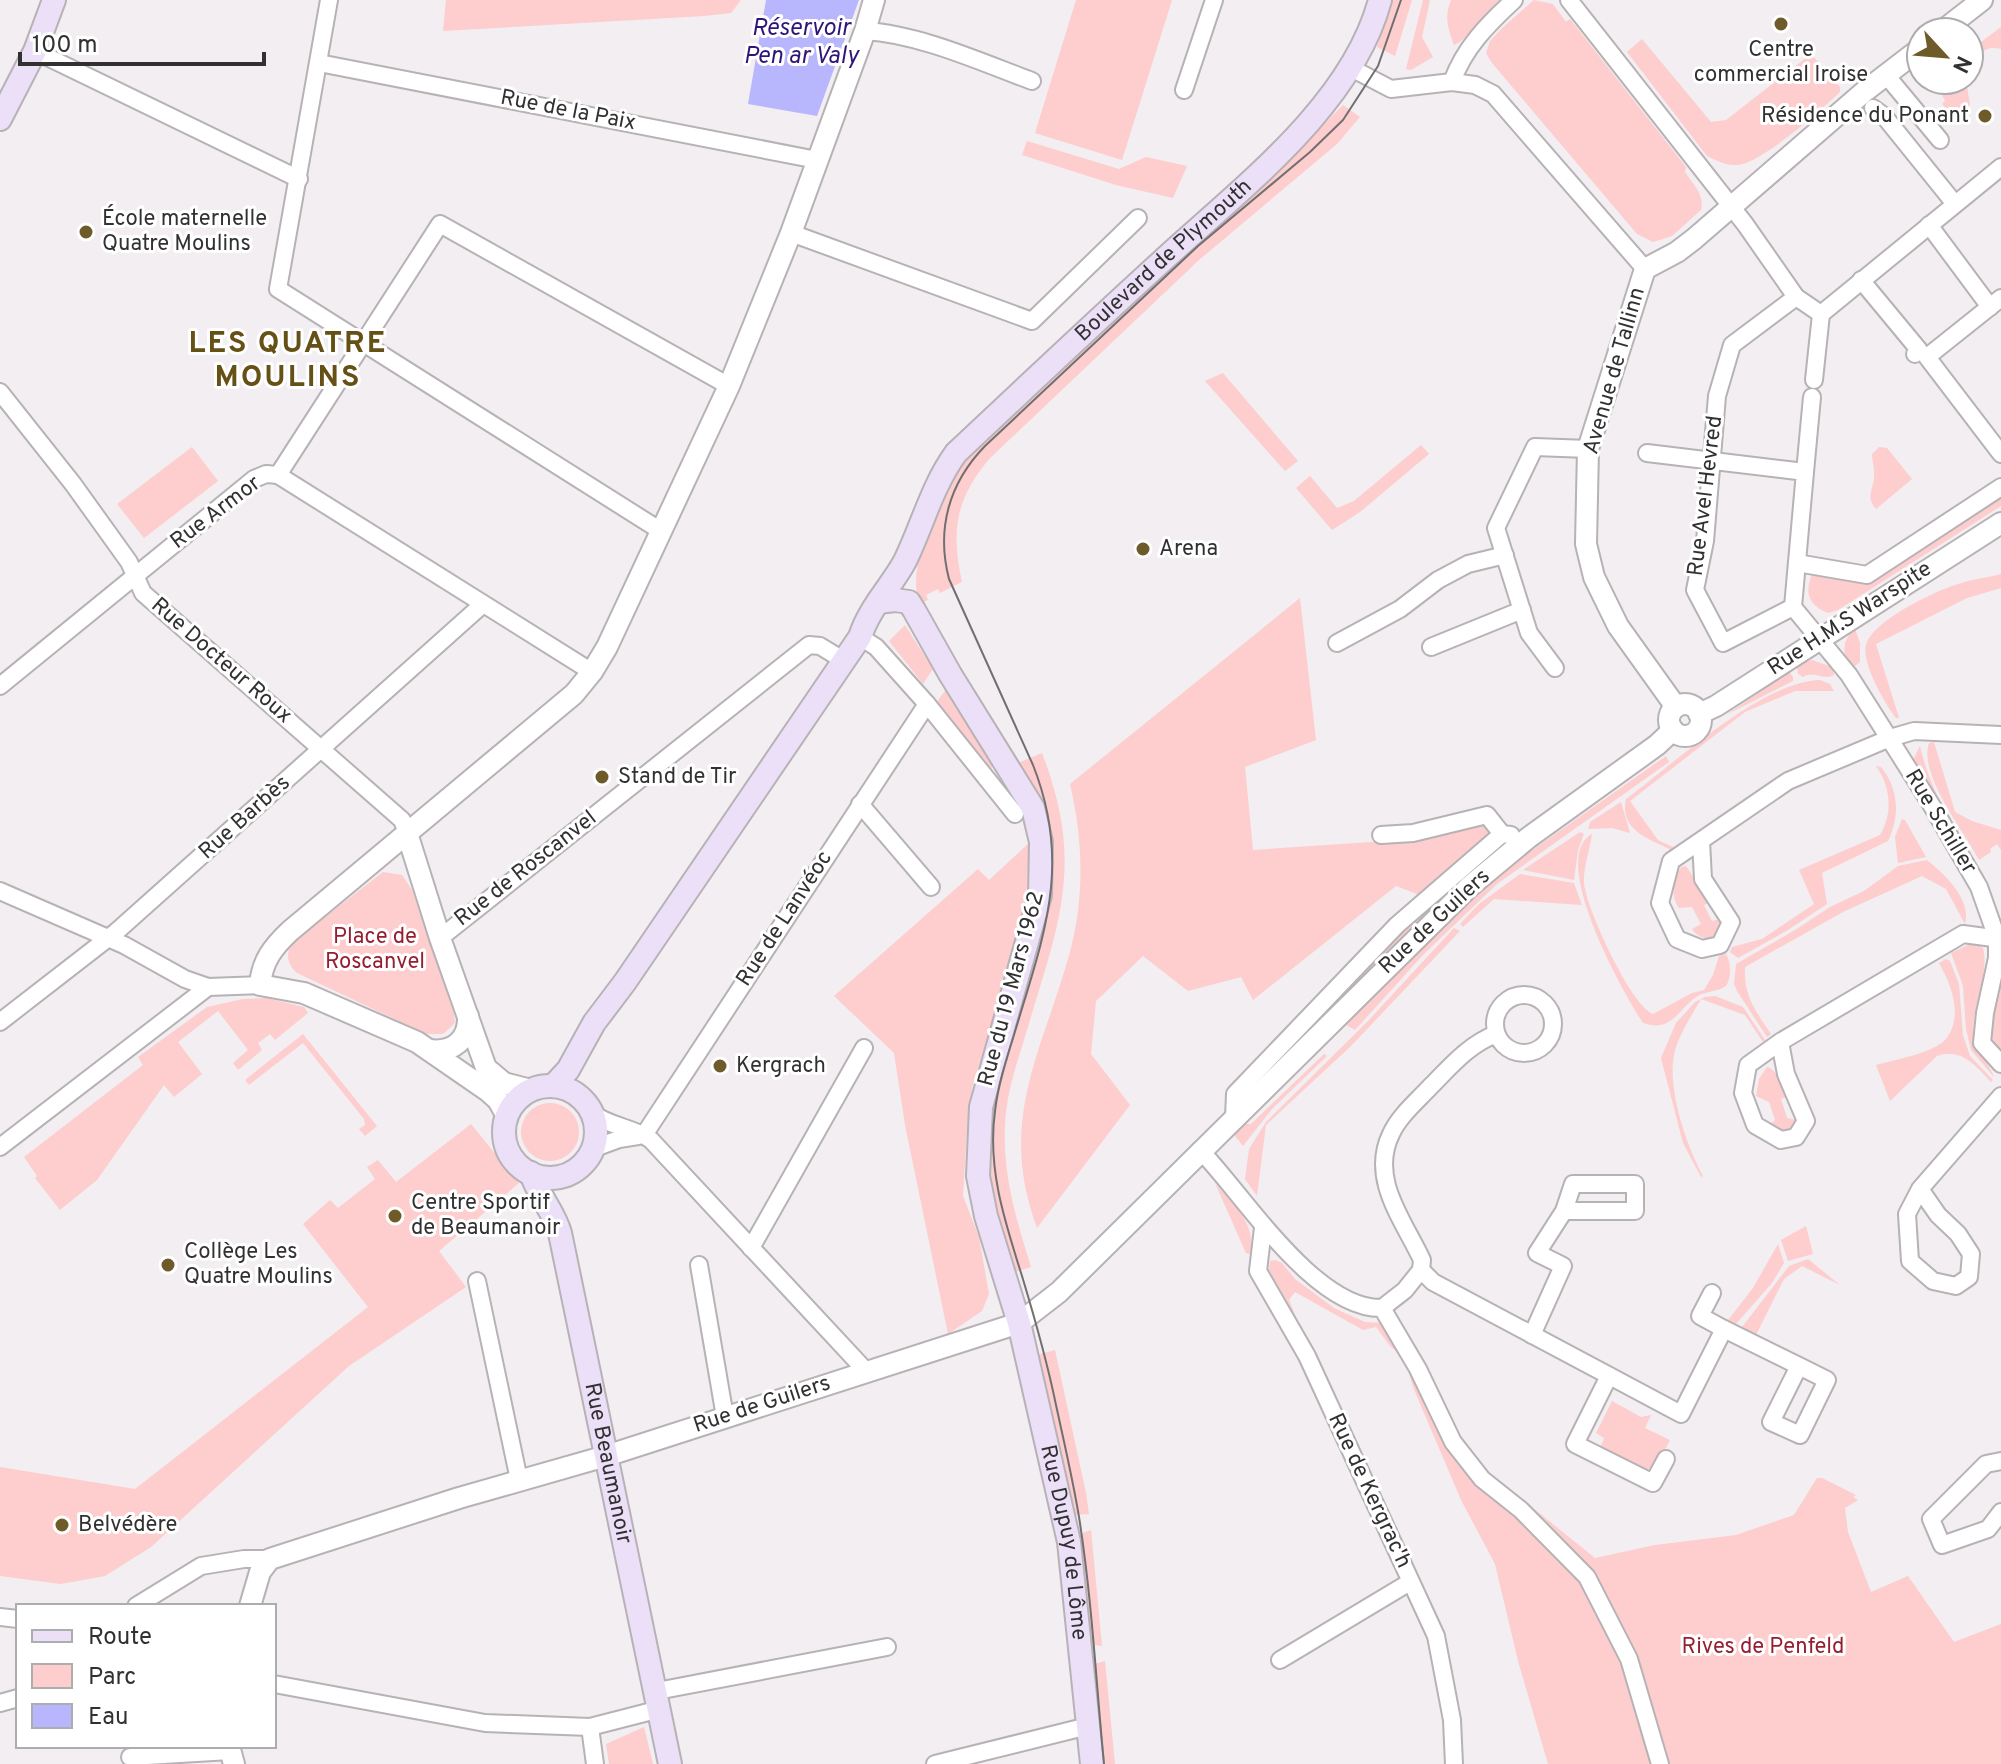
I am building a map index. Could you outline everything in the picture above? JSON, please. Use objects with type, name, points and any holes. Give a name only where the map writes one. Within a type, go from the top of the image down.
[{"type":"main road","points":[[2,113],[35,51],[54,0]]},
{"type":"main road","name":"Boulevard de Plymouth","points":[[894,601],[905,560],[928,504],[942,472],[956,453],[1302,132],[1351,68],[1373,24],[1380,0]]},
{"type":"main road","name":"Boulevard de Plymouth","points":[[894,601],[911,573],[928,504]]},
{"type":"main road","points":[[553,1086],[568,1070],[594,1023],[843,660],[894,601]]},
{"type":"main road","name":"Rue du 19 Mars 1962","points":[[894,601],[1033,808],[1041,842],[1040,895],[1029,943],[986,1082],[978,1137],[978,1176],[986,1216],[1019,1323]]},
{"type":"main road","points":[[588,1106],[574,1092],[553,1086],[531,1090],[513,1105],[507,1116],[506,1143],[511,1156],[531,1173],[555,1177],[567,1174],[587,1159],[596,1137],[582,1076],[585,1061],[625,982]]},
{"type":"main road","name":"Rue Beaumanoir","points":[[531,1173],[542,1199],[555,1217]]},
{"type":"main road","name":"Rue Beaumanoir","points":[[567,1174],[557,1198],[555,1217],[670,1764]]},
{"type":"main road","name":"Rue Dupuy de Lôme","points":[[1019,1323],[1069,1542],[1092,1764]]},
{"type":"street","points":[[329,0],[278,289],[362,345],[661,531]]},
{"type":"street","points":[[260,985],[261,970],[275,945],[574,694],[592,672],[607,647],[729,386],[791,233],[874,0]]},
{"type":"street","points":[[1184,90],[1214,0]]},
{"type":"street","points":[[1452,82],[1459,63],[1484,29],[1514,0]]},
{"type":"street","points":[[1569,0],[1731,205],[1796,297],[1821,314]]},
{"type":"street","points":[[1962,16],[1982,0]]},
{"type":"street","points":[[865,31],[957,53],[1032,81]]},
{"type":"street","points":[[35,51],[299,179]]},
{"type":"street","name":"Avenue de Tallinn","points":[[1676,707],[1618,626],[1594,577],[1586,544],[1588,449],[1645,269],[1677,252],[1905,60]]},
{"type":"street","name":"Rue de la Paix","points":[[319,63],[817,160]]},
{"type":"street","points":[[1351,68],[1391,89],[1452,82],[1475,85],[1493,94],[1645,269]]},
{"type":"street","points":[[1886,75],[1940,140]]},
{"type":"street","points":[[1873,108],[1884,116],[1955,204]]},
{"type":"street","points":[[1793,607],[1821,314],[2001,167]]},
{"type":"street","points":[[791,233],[1032,321],[1138,218]]},
{"type":"street","name":"Rue Armor","points":[[0,686],[254,479],[266,474],[278,475],[440,224],[729,386]]},
{"type":"street","points":[[1929,225],[1995,302],[1927,357],[1967,414],[2001,454]]},
{"type":"street","points":[[1861,280],[1919,350],[1915,354]]},
{"type":"street","name":"Rue Avel Hevred","points":[[1793,607],[1723,643],[1695,590],[1705,541],[1717,396],[1732,345],[1796,297]]},
{"type":"street","name":"Rue Docteur Roux","points":[[0,392],[73,484],[129,562],[143,593],[402,820],[407,833]]},
{"type":"street","points":[[1555,668],[1529,633],[1496,528],[1535,447],[1588,449]]},
{"type":"street","points":[[1647,453],[1805,472]]},
{"type":"street","points":[[278,475],[592,672]]},
{"type":"street","points":[[1797,563],[1867,575],[2001,487]]},
{"type":"street","name":"Rue H.M.S Warspite","points":[[1699,714],[1821,640],[2001,523]]},
{"type":"street","points":[[1337,643],[1400,609],[1438,580],[1468,564],[1505,555]]},
{"type":"street","name":"Rue Barbès","points":[[0,1022],[109,938],[482,605]]},
{"type":"street","name":"Rue Schiller","points":[[1793,607],[1849,675],[1979,887],[1999,938],[1982,1043],[2001,1064]]},
{"type":"street","points":[[1431,647],[1522,610]]},
{"type":"street","points":[[860,637],[876,647],[927,704],[1015,814]]},
{"type":"street","name":"Rue de Roscanvel","points":[[440,938],[809,645],[820,646],[843,660]]},
{"type":"street","name":"Rue de Lanvéoc","points":[[644,1135],[927,704]]},
{"type":"street","points":[[1680,705],[1691,706],[1699,714],[1700,725],[1693,733],[1682,735],[1673,730],[1669,721],[1680,705]]},
{"type":"street","name":"Rue de Guilers","points":[[1337,1002],[1528,838],[1657,745],[1673,730]]},
{"type":"street","points":[[1701,841],[1703,879],[1731,922],[1720,945],[1702,949],[1677,939],[1660,903],[1671,861],[1788,781],[1890,738],[1914,731],[2001,735]]},
{"type":"street","points":[[860,804],[931,887]]},
{"type":"street","points":[[1381,835],[1413,833],[1487,815],[1502,834],[1528,838]]},
{"type":"street","points":[[407,833],[486,1068],[504,1083],[531,1090]]},
{"type":"street","name":"Rue de Guilers","points":[[270,1559],[519,1480],[606,1456],[1019,1323],[1059,1292],[1234,1117],[1337,1002],[1397,925],[1502,834]]},
{"type":"street","points":[[0,891],[109,938],[185,979],[208,987],[260,985],[304,993],[429,1050],[498,1100],[507,1116]]},
{"type":"street","points":[[1780,1042],[1786,1074],[1806,1121],[1796,1137],[1781,1140],[1755,1125],[1743,1093],[1748,1065],[1780,1042],[1963,934],[1999,938]]},
{"type":"street","points":[[0,1147],[208,987]]},
{"type":"street","points":[[429,1050],[449,1050],[464,1037],[468,1028],[465,1009]]},
{"type":"street","points":[[1200,1150],[1263,1228],[1332,1292],[1365,1308],[1382,1308],[1405,1290],[1421,1270],[1422,1260],[1391,1201],[1385,1178],[1384,1156],[1391,1134],[1403,1116],[1471,1046],[1496,1034]]},
{"type":"street","points":[[751,1248],[864,1048]]},
{"type":"street","points":[[1920,1189],[1971,1254],[1969,1277],[1956,1286],[1933,1281],[1910,1261],[1907,1214],[1920,1189],[2001,1096]]},
{"type":"street","points":[[588,1106],[618,1128],[644,1135],[866,1371]]},
{"type":"street","points":[[592,1149],[619,1139],[644,1135]]},
{"type":"street","points":[[1532,1335],[1563,1266],[1537,1253],[1564,1211]]},
{"type":"street","name":"Rue de Kergrac'h","points":[[1263,1228],[1258,1271],[1307,1356],[1436,1636],[1452,1720],[1454,1764]]},
{"type":"street","points":[[699,1265],[725,1417]]},
{"type":"street","points":[[1421,1270],[1433,1282],[1681,1414],[1724,1329]]},
{"type":"street","points":[[477,1281],[519,1480]]},
{"type":"street","points":[[1712,1293],[1700,1316],[1799,1366]]},
{"type":"street","points":[[1382,1308],[1418,1369],[1453,1442],[1482,1479],[1521,1510],[1587,1577],[1629,1659],[1660,1764]]},
{"type":"street","points":[[1609,1376],[1575,1444],[1653,1483],[1666,1459]]},
{"type":"street","points":[[2001,1461],[1986,1464],[1931,1519],[1942,1545],[1988,1529],[2001,1512]]},
{"type":"street","points":[[139,1604],[201,1566],[244,1559],[270,1559]]},
{"type":"street","points":[[251,1604],[260,1572],[270,1559]]},
{"type":"street","points":[[1280,1660],[1410,1582]]},
{"type":"street","points":[[276,1684],[485,1723],[590,1727],[658,1700],[887,1647]]},
{"type":"street","points":[[935,1764],[1088,1726]]},
{"type":"street","points":[[590,1727],[595,1764]]},
{"type":"street","points":[[130,1757],[231,1754]]},
{"type":"green space","points":[[446,0],[741,0],[731,13],[704,16],[443,31]]},
{"type":"green space","points":[[1076,0],[1172,0],[1122,160],[1035,133]]},
{"type":"green space","points":[[1390,0],[1412,0],[1395,56],[1377,47]]},
{"type":"green space","points":[[1423,0],[1430,0],[1422,37],[1433,57],[1411,70],[1406,69]]},
{"type":"green space","points":[[1451,0],[1499,0],[1471,32],[1454,45],[1448,22]]},
{"type":"green space","points":[[1534,0],[1553,4],[1566,22],[1570,19],[1686,167],[1685,172],[1700,195],[1701,210],[1672,236],[1653,242],[1637,234],[1486,53],[1490,41]]},
{"type":"green space","points":[[2001,27],[2001,49],[1985,50],[1985,39]]},
{"type":"green space","points":[[1642,39],[1711,122],[1726,120],[1811,54],[1840,87],[1840,92],[1761,156],[1737,165],[1725,164],[1707,156],[1627,52]]},
{"type":"green space","points":[[1942,96],[1969,96],[1970,105],[1950,120],[1944,113],[1947,110],[1942,104],[1945,101]]},
{"type":"green space","points":[[1343,105],[1360,117],[1337,144],[1199,260],[989,459],[969,488],[959,517],[957,547],[962,582],[940,593],[938,589],[926,595],[928,600],[920,603],[916,589],[920,554],[933,516],[955,469],[1183,249],[1307,141]]},
{"type":"green space","points":[[1027,141],[1119,169],[1146,157],[1187,166],[1173,198],[1116,185],[1022,155]]},
{"type":"green space","points":[[1223,373],[1298,461],[1285,471],[1205,381]]},
{"type":"green space","points":[[1421,445],[1429,454],[1360,512],[1332,530],[1296,488],[1310,476],[1337,508],[1354,501]]},
{"type":"green space","points":[[192,447],[218,481],[144,538],[117,504]]},
{"type":"green space","points":[[1879,447],[1887,448],[1912,479],[1876,509],[1871,497],[1874,481],[1872,454]]},
{"type":"green space","points":[[2001,497],[2001,506],[1838,610],[1828,613],[1812,602],[1808,587],[1812,574],[1868,579]]},
{"type":"green space","points":[[2001,574],[2001,588],[1967,598],[1876,644],[1899,718],[1896,718],[1870,672],[1865,652],[1871,636],[1890,618],[1930,595],[1958,584]]},
{"type":"green space","points":[[1300,598],[1316,740],[1245,767],[1253,850],[1401,840],[1483,819],[1494,838],[1422,896],[1396,886],[1253,1000],[1241,977],[1188,991],[1143,956],[1096,1001],[1091,1054],[1130,1105],[1037,1228],[1026,1189],[1021,1154],[1022,1120],[1037,1055],[1070,952],[1078,910],[1080,847],[1070,784]]},
{"type":"green space","points":[[905,625],[933,669],[923,684],[889,641]]},
{"type":"green space","points":[[1855,629],[1860,643],[1860,662],[1851,669],[1844,648],[1847,638]]},
{"type":"green space","points":[[1812,660],[1832,667],[1834,675],[1803,677],[1798,674],[1797,665]]},
{"type":"green space","points":[[1789,672],[1793,681],[1726,715]]},
{"type":"green space","points":[[1820,680],[1830,684],[1834,691],[1795,691],[1745,712],[1630,801],[1658,840],[1675,848],[1671,850],[1654,842],[1632,826],[1625,810],[1626,799],[1693,746],[1745,709],[1771,695],[1796,684]]},
{"type":"green space","points":[[946,689],[994,764],[991,768],[937,702]]},
{"type":"green space","points":[[1934,742],[1955,812],[2001,830],[2001,850],[1997,844],[1979,860],[1936,786],[1927,756],[1929,743]]},
{"type":"green space","points":[[1920,746],[1946,813],[1984,875],[1979,876],[1916,770],[1914,758]]},
{"type":"green space","points":[[1042,753],[1055,792],[1062,828],[1065,861],[1063,893],[1049,957],[1007,1102],[1007,1171],[1014,1210],[1031,1267],[1008,1274],[990,1213],[983,1134],[1045,886],[1013,765]]},
{"type":"green space","points":[[1666,756],[1669,762],[1497,884],[1423,955],[1355,1030],[1344,1024],[1487,882]]},
{"type":"green space","points":[[1876,766],[1887,775],[1896,803],[1888,841],[1822,873],[1827,904],[1738,958],[1730,952],[1732,947],[1762,939],[1814,904],[1799,870],[1880,835],[1887,818],[1888,800],[1885,783]]},
{"type":"green space","points":[[1621,802],[1630,833],[1612,828],[1588,829],[1590,822]]},
{"type":"green space","points":[[1902,819],[1926,857],[1898,863],[1895,837]]},
{"type":"green space","points":[[1580,832],[1584,834],[1578,850],[1574,880],[1523,870]]},
{"type":"green space","points":[[1592,834],[1584,877],[1587,895],[1611,955],[1644,1007],[1653,1014],[1704,990],[1719,956],[1726,954],[1728,958],[1730,974],[1726,986],[1696,997],[1667,1023],[1643,1023],[1594,927],[1583,897],[1578,870],[1580,848]]},
{"type":"green space","points":[[1029,843],[1026,909],[972,1088],[967,1131],[963,1196],[979,1237],[989,1294],[982,1311],[948,1334],[905,1125],[894,1053],[834,996],[978,869],[989,880]]},
{"type":"green space","points":[[1927,860],[1961,896],[1965,924],[1946,889],[1922,876],[1843,912],[1745,967],[1748,995],[1771,1034],[1767,1037],[1734,984],[1736,964],[1830,907],[1864,891],[1898,866]]},
{"type":"green space","points":[[1479,864],[1348,991],[1344,993],[1414,916]]},
{"type":"green space","points":[[1686,866],[1710,902],[1704,905],[1712,921],[1720,919],[1725,926],[1713,939],[1701,937],[1692,929],[1701,924],[1692,907],[1679,908],[1676,903],[1674,882],[1681,867]]},
{"type":"green space","name":"Place de Roscanvel","points":[[383,872],[402,875],[412,890],[454,1014],[455,1023],[443,1034],[426,1034],[297,973],[289,962],[288,954],[293,942]]},
{"type":"green space","points":[[1520,874],[1574,883],[1582,905],[1494,899],[1463,927],[1460,924],[1479,904]]},
{"type":"green space","points":[[1454,928],[1460,931],[1351,1046],[1266,1125],[1257,1196],[1245,1179],[1249,1149],[1266,1122],[1369,1020]]},
{"type":"green space","points":[[1974,942],[1983,948],[1984,969],[1974,1038],[1994,1077],[1971,1050],[1963,986],[1951,953]]},
{"type":"green space","points":[[1946,959],[1950,961],[1959,984],[1963,1035],[1970,1056],[1993,1080],[1991,1082],[1961,1056],[1946,1054],[1937,1056],[1890,1101],[1876,1065],[1933,1048],[1946,1039],[1951,1030],[1954,1000],[1939,963]]},
{"type":"green space","points":[[2001,971],[2001,1054],[1989,1033]]},
{"type":"green space","points":[[1715,996],[1743,1007],[1765,1040],[1763,1042],[1745,1015],[1701,999]]},
{"type":"green space","points":[[266,998],[304,1007],[308,1013],[275,1040],[270,1034],[258,1043],[262,1050],[238,1070],[233,1063],[248,1050],[218,1011],[178,1042],[202,1074],[174,1097],[164,1085],[97,1180],[60,1210],[35,1178],[37,1176],[24,1157],[143,1065],[138,1057],[207,1007],[243,999]]},
{"type":"green space","points":[[1701,999],[1678,1041],[1673,1084],[1680,1117],[1701,1177],[1683,1143],[1661,1058],[1676,1023]]},
{"type":"green space","points":[[303,1034],[377,1126],[365,1136],[359,1129],[365,1125],[364,1119],[303,1043],[249,1085],[245,1080]]},
{"type":"green space","points":[[1324,1054],[1327,1056],[1272,1109],[1243,1146],[1232,1132],[1240,1124],[1251,1124]]},
{"type":"green space","points":[[1767,1067],[1777,1075],[1785,1089],[1786,1097],[1781,1099],[1787,1118],[1797,1120],[1791,1137],[1770,1125],[1775,1120],[1769,1102],[1756,1096],[1759,1079]]},
{"type":"green space","points":[[550,1103],[571,1111],[579,1132],[571,1153],[550,1161],[529,1153],[521,1132],[529,1111]]},
{"type":"green space","points":[[471,1124],[519,1183],[439,1251],[466,1287],[349,1366],[151,1547],[105,1576],[61,1584],[0,1576],[0,1467],[135,1489],[368,1307],[303,1224],[330,1200],[338,1208],[375,1179],[367,1167],[378,1160],[396,1182]]},
{"type":"green space","points":[[1215,1183],[1247,1224],[1250,1254],[1246,1253]]},
{"type":"green space","points":[[1806,1226],[1813,1254],[1788,1261],[1781,1240]]},
{"type":"green space","points":[[1778,1244],[1784,1263],[1772,1283],[1736,1324],[1728,1320],[1753,1288]]},
{"type":"green space","points":[[1808,1259],[1840,1285],[1802,1266],[1784,1279],[1756,1335],[1742,1327],[1789,1266]]},
{"type":"green space","name":"Rives de Penfeld","points":[[1270,1261],[1282,1263],[1295,1279],[1334,1308],[1365,1322],[1383,1323],[1416,1354],[1472,1459],[1595,1558],[1655,1545],[1736,1535],[1794,1515],[1817,1478],[1856,1495],[1853,1497],[1858,1500],[1845,1508],[1848,1532],[1871,1592],[1908,1576],[1954,1642],[2001,1624],[2001,1764],[1548,1764],[1518,1661],[1495,1564],[1461,1500],[1413,1387],[1405,1359],[1376,1327],[1363,1330],[1295,1292],[1289,1300],[1296,1317],[1269,1270]]},
{"type":"green space","points":[[1055,1350],[1089,1514],[1074,1515],[1036,1355]]},
{"type":"green space","points":[[1612,1401],[1641,1417],[1651,1415],[1645,1428],[1670,1440],[1655,1468],[1646,1469],[1601,1446],[1604,1438],[1596,1433]]},
{"type":"green space","points":[[1091,1530],[1102,1646],[1094,1645],[1087,1637],[1077,1535]]},
{"type":"green space","points":[[1105,1661],[1115,1764],[1097,1764],[1091,1665]]},
{"type":"green space","points":[[644,1727],[653,1764],[609,1764],[606,1744]]},
{"type":"water","name":"Réservoir Pen ar Valy","points":[[766,0],[859,0],[817,116],[748,104]]},
{"type":"tram line","points":[[1104,1764],[1091,1610],[1077,1503],[1045,1356],[1004,1215],[993,1154],[1000,1082],[1035,966],[1049,901],[1051,836],[1045,802],[1033,765],[949,579],[945,560],[945,525],[954,491],[962,475],[985,446],[1198,246],[1310,152],[1343,120],[1378,66],[1401,0]]},
{"type":"place","name":"Centre commercial Iroise","points":[[1781,24]]},
{"type":"place","name":"Résidence du Ponant","points":[[1985,116]]},
{"type":"place","name":"École maternelle Quatre Moulins","points":[[86,232]]},
{"type":"place","name":"Arena","points":[[1143,549]]},
{"type":"place","name":"Stand de Tir","points":[[602,777]]},
{"type":"place","name":"Kergrach","points":[[720,1066]]},
{"type":"place","name":"Centre Sportif de Beaumanoir","points":[[395,1216]]},
{"type":"place","name":"Collège Les Quatre Moulins","points":[[168,1265]]},
{"type":"place","name":"Belvédère","points":[[62,1525]]},
{"type":"district","name":"LES QUATRE MOULINS","points":[[288,361]]}]
